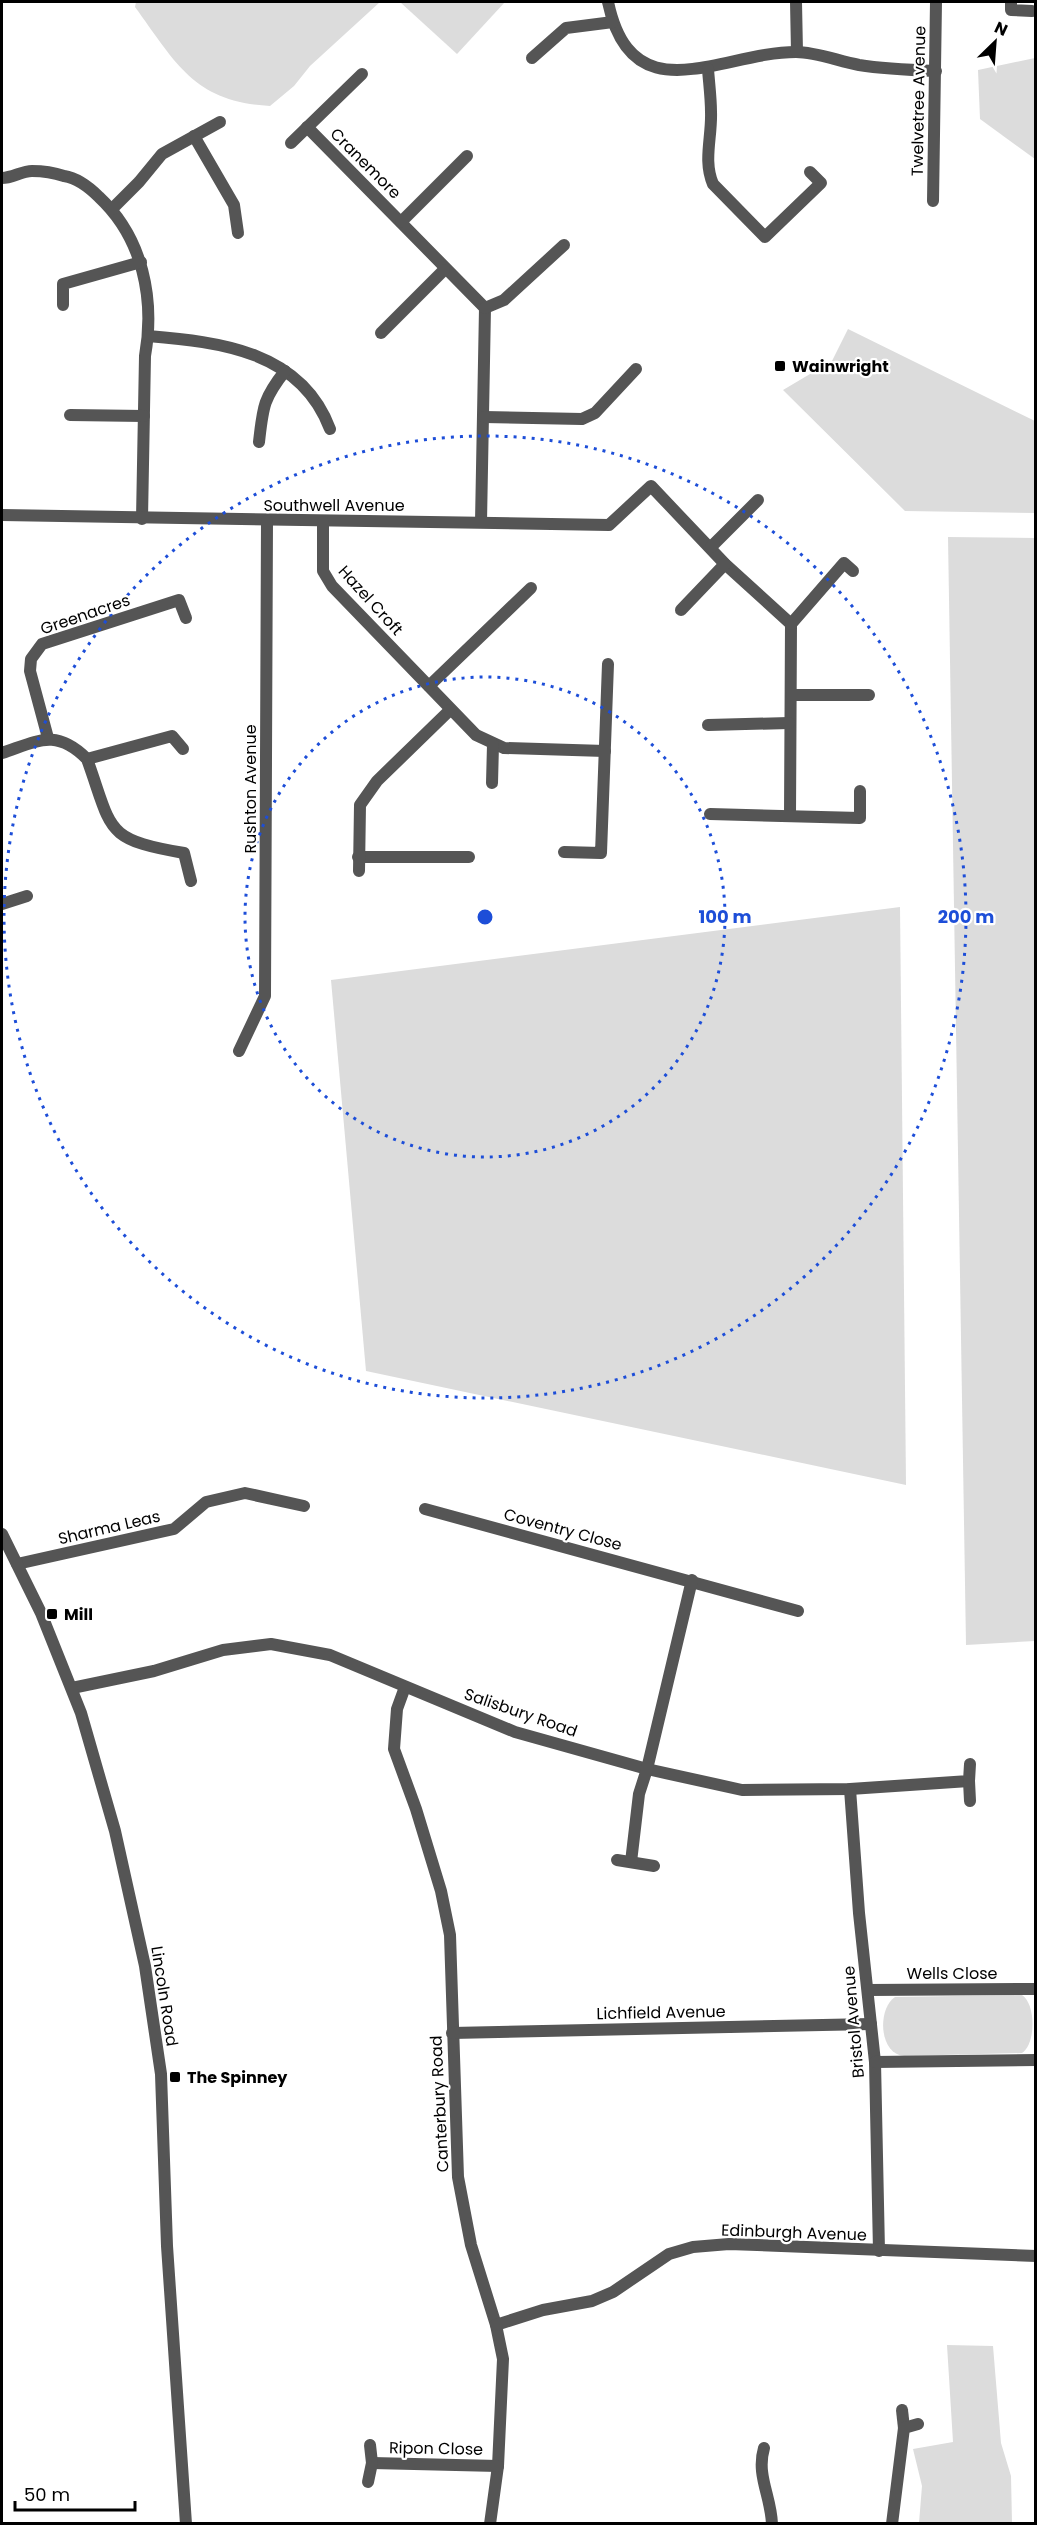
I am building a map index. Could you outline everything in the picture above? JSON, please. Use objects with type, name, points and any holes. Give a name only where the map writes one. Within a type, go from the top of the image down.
[{"type":"street","points":[[608,2],[613,22],[638,60],[671,70],[708,69],[731,62],[797,52],[888,70],[936,71]]},
{"type":"street","points":[[796,2],[797,52]]},
{"type":"street","name":"Twelvetree Avenue","points":[[933,201],[936,2]]},
{"type":"street","points":[[1011,2],[1011,10],[1032,11]]},
{"type":"street","points":[[532,58],[566,28],[613,22]]},
{"type":"street","points":[[708,69],[711,113],[707,161],[709,174],[713,184],[765,237],[821,183],[810,172]]},
{"type":"street","name":"Cranemore","points":[[291,143],[362,74]]},
{"type":"street","points":[[112,209],[139,183],[162,154],[220,122]]},
{"type":"street","name":"Cranemore","points":[[307,127],[401,222],[444,270],[484,308]]},
{"type":"street","points":[[194,136],[234,205],[237,233]]},
{"type":"street","name":"Cranemore","points":[[401,222],[467,156]]},
{"type":"street","points":[[2,178],[31,171],[67,176],[90,188],[112,209],[141,262],[146,278],[148,336],[145,356],[142,519]]},
{"type":"street","points":[[481,522],[484,308],[504,300],[564,245]]},
{"type":"street","points":[[63,305],[63,284],[141,262]]},
{"type":"street","points":[[381,333],[444,270]]},
{"type":"street","points":[[148,336],[199,340],[232,347],[261,357],[285,371],[310,391],[324,412],[330,429]]},
{"type":"street","points":[[483,417],[582,419],[595,412],[636,369]]},
{"type":"street","points":[[261,442],[262,409],[267,394],[285,371]]},
{"type":"street","points":[[70,415],[144,416]]},
{"type":"street","name":"Southwell Avenue","points":[[2,515],[609,525],[651,486],[711,547]]},
{"type":"street","points":[[758,500],[711,547],[725,564],[791,624]]},
{"type":"street","name":"Rushton Avenue","points":[[239,1051],[265,996],[267,521]]},
{"type":"street","name":"Hazel Croft","points":[[323,522],[323,572],[332,586],[476,735],[493,745],[504,748],[605,751]]},
{"type":"street","points":[[790,816],[791,624],[844,563],[853,571]]},
{"type":"street","points":[[681,610],[725,564]]},
{"type":"street","points":[[429,686],[531,588]]},
{"type":"street","name":"Greenacres","points":[[48,738],[30,671],[31,659],[42,644],[179,600],[186,618]]},
{"type":"street","points":[[564,852],[601,853],[608,664]]},
{"type":"street","points":[[792,695],[869,695]]},
{"type":"street","points":[[359,871],[360,805],[377,781],[450,710]]},
{"type":"street","points":[[708,724],[789,723]]},
{"type":"street","points":[[87,759],[172,736],[183,749]]},
{"type":"street","points":[[2,753],[48,738],[59,739],[87,759],[111,827],[125,838],[140,844],[184,853],[191,881]]},
{"type":"street","points":[[492,783],[493,745]]},
{"type":"street","points":[[710,814],[860,819],[860,790]]},
{"type":"street","points":[[358,857],[469,857]]},
{"type":"street","points":[[2,904],[27,896]]},
{"type":"street","name":"Sharma Leas","points":[[17,1564],[174,1529],[206,1502],[245,1493],[304,1506]]},
{"type":"street","name":"Coventry Close","points":[[425,1509],[692,1580],[798,1611]]},
{"type":"street","name":"Lincoln Road","points":[[2,1534],[72,1688],[115,1831],[145,1966],[161,2074],[167,2246],[186,2523]]},
{"type":"street","points":[[631,1862],[639,1794],[692,1580]]},
{"type":"street","name":"Salisbury Road","points":[[72,1688],[154,1671],[223,1650],[271,1644],[330,1656],[515,1732],[647,1769],[742,1790],[850,1790],[969,1781]]},
{"type":"street","name":"Canterbury Road","points":[[405,1688],[397,1709],[394,1749],[429,1850],[450,1935],[458,2177],[471,2245],[496,2325],[503,2359],[498,2466],[490,2523]]},
{"type":"street","points":[[970,1764],[970,1802]]},
{"type":"street","name":"Bristol Avenue","points":[[850,1790],[859,1913],[875,2062],[879,2252]]},
{"type":"street","points":[[617,1860],[654,1866]]},
{"type":"street","name":"Wells Close","points":[[868,1990],[1035,1989]]},
{"type":"street","name":"Lichfield Avenue","points":[[452,2033],[871,2024]]},
{"type":"street","points":[[875,2062],[1035,2060]]},
{"type":"street","name":"Edinburgh Avenue","points":[[496,2325],[543,2310],[592,2301],[613,2292],[669,2254],[693,2247],[729,2244],[879,2252],[1035,2256]]},
{"type":"street","points":[[892,2523],[904,2428],[902,2410]]},
{"type":"street","points":[[904,2428],[918,2424]]},
{"type":"street","name":"Ripon Close","points":[[368,2482],[372,2463],[370,2445]]},
{"type":"street","points":[[764,2448],[760,2463],[761,2477],[768,2494],[772,2523]]},
{"type":"street","name":"Ripon Close","points":[[372,2463],[498,2466]]},
{"type":"shaded area","points":[[136,2],[380,2],[310,66],[294,86],[270,106],[244,103],[223,97],[205,88],[189,76],[149,27],[135,7]]},
{"type":"shaded area","points":[[400,2],[505,2],[457,54]]},
{"type":"shaded area","points":[[1036,58],[1035,159],[980,119],[978,70]]},
{"type":"shaded area","points":[[848,329],[1035,421],[1035,513],[905,511],[783,390],[832,361]]},
{"type":"shaded area","points":[[948,537],[1036,538],[1035,1641],[966,1645]]},
{"type":"shaded area","points":[[900,907],[906,1485],[366,1371],[331,980]]},
{"type":"shaded area","points":[[1022,1995],[1030,2007],[1032,2033],[1027,2048],[1022,2053],[904,2056],[890,2048],[885,2040],[883,2020],[885,2011],[895,1997]]},
{"type":"shaded area","points":[[947,2345],[993,2346],[1001,2443],[1011,2476],[1012,2523],[919,2523],[922,2486],[913,2449],[953,2442]]},
{"type":"place","name":"Wainwright","points":[[780,366]]},
{"type":"place","name":"Mill","points":[[52,1614]]},
{"type":"place","name":"The Spinney","points":[[175,2077]]}]
